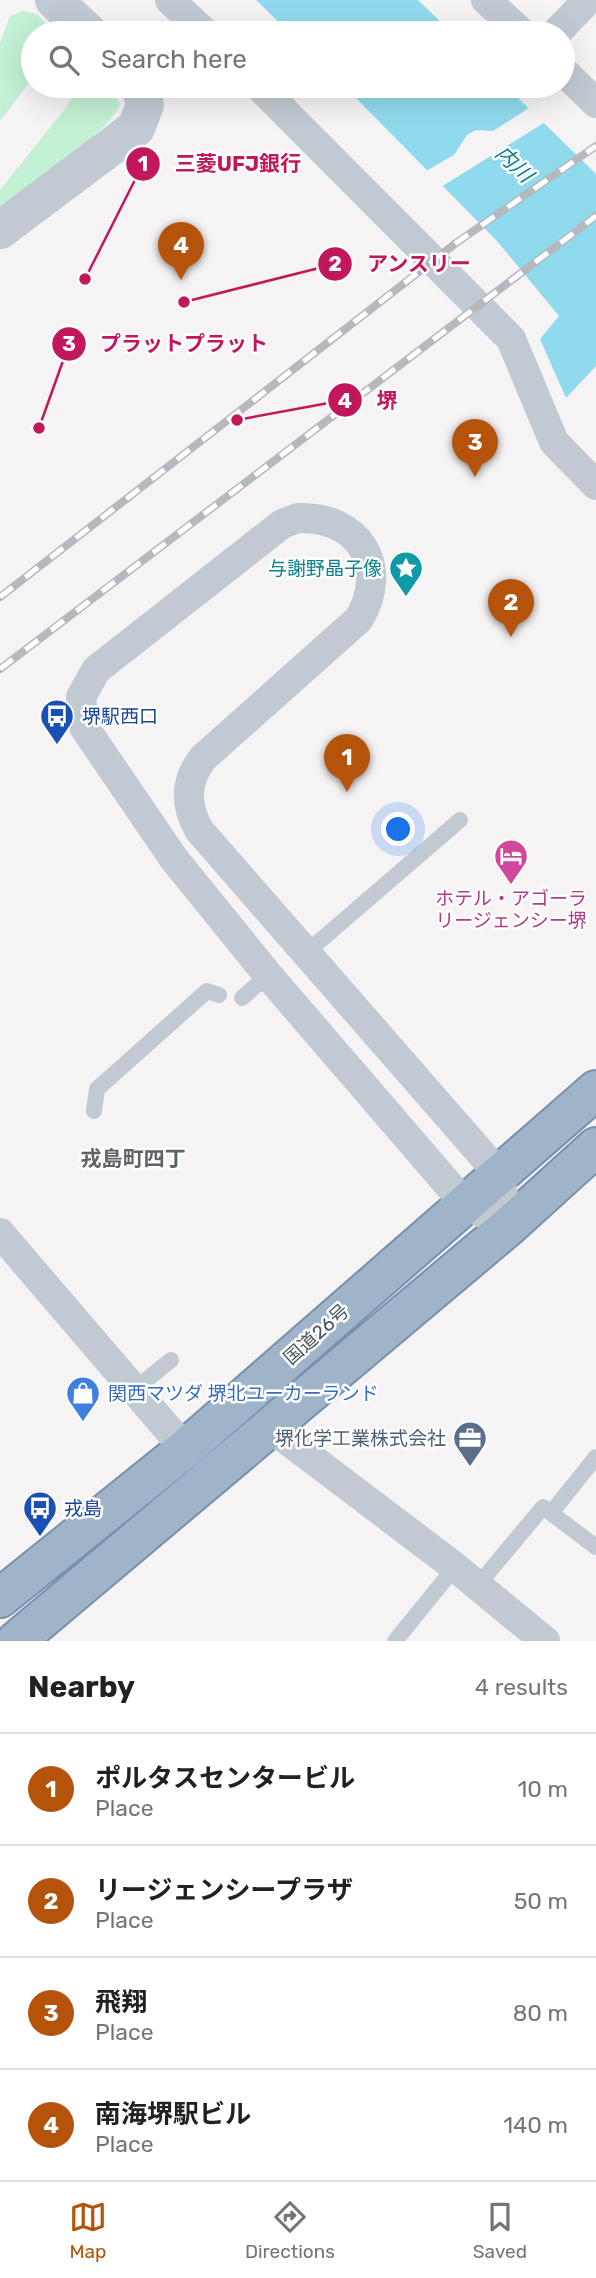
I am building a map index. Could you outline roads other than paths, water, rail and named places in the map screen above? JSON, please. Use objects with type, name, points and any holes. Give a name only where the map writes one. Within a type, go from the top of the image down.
[{"type":"highway","name":"国道26号","points":[[0,1598],[185,1449],[596,1090]]},
{"type":"highway","name":"国道26号","points":[[16,1641],[509,1226],[596,1147]]},
{"type":"street","points":[[54,0],[76,21]]},
{"type":"street","points":[[170,0],[192,21]]},
{"type":"street","points":[[486,0],[509,21]]},
{"type":"street","points":[[568,21],[588,0]]},
{"type":"street","points":[[0,230],[136,128],[145,105],[143,98]]},
{"type":"street","points":[[271,98],[511,339],[554,442],[596,485]]},
{"type":"street","points":[[315,518],[331,522],[358,541],[372,572],[367,605],[359,619],[203,758],[191,776],[189,810],[199,830],[499,1174],[509,1226],[465,1204],[268,975],[174,859],[89,736],[81,717],[80,698],[96,670],[282,524],[315,518]]},
{"type":"street","points":[[0,1233],[185,1449]]},
{"type":"street","points":[[270,1427],[467,1576],[545,1641]]},
{"type":"lane","points":[[307,952],[460,820]]},
{"type":"lane","points":[[242,998],[268,975]]},
{"type":"lane","points":[[94,1111],[97,1089],[207,991],[219,995]]},
{"type":"lane","points":[[134,1391],[171,1360]]},
{"type":"lane","points":[[551,1513],[596,1457]]},
{"type":"lane","points":[[395,1641],[543,1507],[596,1546]]},
{"type":"water","points":[[256,0],[418,0],[440,21],[278,21]]},
{"type":"water","name":"内川","points":[[356,98],[518,98],[596,174],[596,366],[566,398],[540,339],[559,316],[497,241]]},
{"type":"railway","points":[[0,597],[456,243],[596,146]]},
{"type":"railway","points":[[0,669],[596,216]]},
{"type":"place","name":"三菱UFJ銀行","points":[[85,279]]},
{"type":"place","name":"南海堺駅ビル","points":[[181,280]]},
{"type":"place","name":"アンスリー","points":[[184,302]]},
{"type":"place","name":"堺","points":[[237,420]]},
{"type":"place","name":"プラットプラット","points":[[39,428]]},
{"type":"place","name":"飛翔","points":[[475,477]]},
{"type":"place","name":"与謝野晶子像","points":[[406,598]]},
{"type":"place","name":"リージェンシープラザ","points":[[511,637]]},
{"type":"place","name":"堺駅西口","points":[[57,746]]},
{"type":"place","name":"ポルタスセンタービル","points":[[347,792]]},
{"type":"place","name":"ホテル・アゴーラ リージェンシー堺","points":[[511,886]]},
{"type":"place","name":"関西マツダ 堺北ユーカーランド","points":[[83,1423]]},
{"type":"place","name":"堺化学工業株式会社","points":[[470,1468]]},
{"type":"place","name":"戎島","points":[[40,1538]]},
{"type":"district","name":"戎島町四丁","points":[[133,1159]]}]
